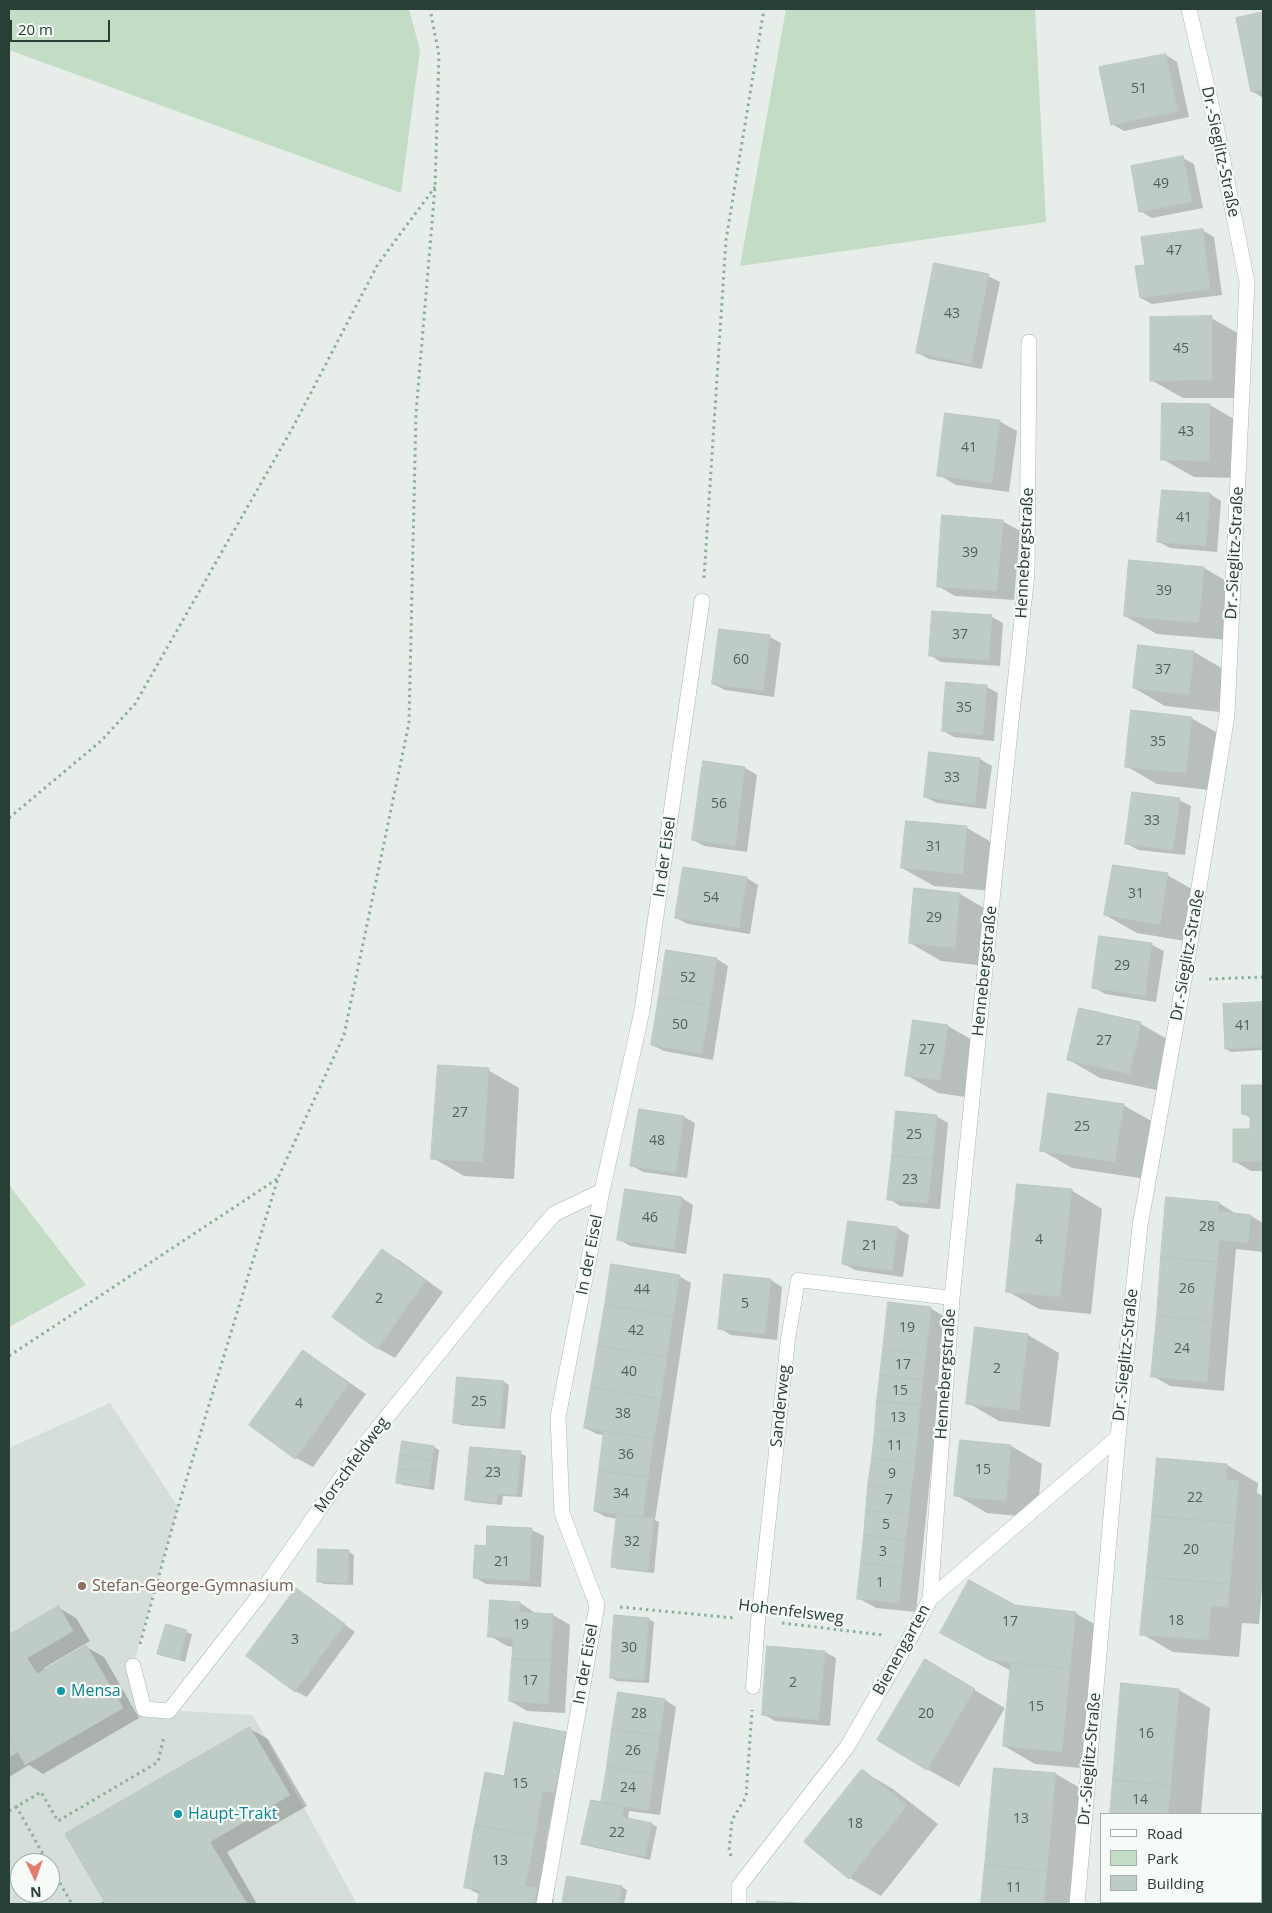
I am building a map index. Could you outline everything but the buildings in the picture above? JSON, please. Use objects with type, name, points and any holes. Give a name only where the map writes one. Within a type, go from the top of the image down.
[{"type":"street","name":"Dr.-Sieglitz-Straße","points":[[1078,1904],[1118,1437],[1140,1226],[1184,980],[1228,715],[1247,282],[1219,139],[1189,9]]},
{"type":"street","name":"Hennebergstraße","points":[[930,1599],[952,1298],[1027,573],[1029,342]]},
{"type":"street","name":"In der Eisel","points":[[544,1904],[597,1605],[562,1513],[558,1417],[602,1191],[642,1011],[702,601]]},
{"type":"street","name":"Morschfeldweg","points":[[169,1711],[258,1597],[365,1444],[506,1270],[554,1214],[602,1191]]},
{"type":"street","name":"Bienengarten","points":[[739,1886],[847,1747],[910,1638],[930,1599],[1118,1437]]},
{"type":"street","points":[[133,1666],[144,1709],[169,1711]]},
{"type":"street","points":[[739,1886],[739,1904]]},
{"type":"lane","name":"Sanderweg","points":[[753,1687],[758,1621],[788,1339],[798,1280],[952,1298]]},
{"type":"path","points":[[133,1666],[178,1507],[278,1178],[344,1034],[409,723],[416,413],[435,187],[439,55],[430,9]]},
{"type":"path","points":[[702,601],[726,240],[764,9]]},
{"type":"path","points":[[9,818],[101,741],[136,704],[292,429],[378,264],[435,187]]},
{"type":"path","points":[[1184,980],[1263,977]]},
{"type":"path","points":[[9,1356],[278,1178]]},
{"type":"path","name":"Hohenfelsweg","points":[[597,1605],[669,1611],[910,1638]]},
{"type":"path","points":[[739,1886],[729,1851],[732,1820],[746,1797],[753,1687]]},
{"type":"path","points":[[9,1811],[41,1792],[58,1820],[158,1762],[169,1711]]},
{"type":"path","points":[[16,1806],[43,1853]]},
{"type":"path","points":[[60,1883],[72,1904]]},
{"type":"shaded area","name":"Stefan-George-Gymnasium","points":[[110,1403],[178,1507],[133,1666],[144,1709],[253,1715],[357,1904],[9,1904],[9,1448]]},
{"type":"green space","points":[[9,9],[409,9],[420,50],[401,193],[9,50]]},
{"type":"green space","points":[[786,9],[1035,9],[1046,222],[740,266]]},
{"type":"green space","points":[[9,1185],[86,1285],[9,1327]]},
{"type":"place","name":"Stefan-George-Gymnasium","points":[[82,1586]]},
{"type":"place","name":"Mensa","points":[[61,1691]]},
{"type":"place","name":"Haupt-Trakt","points":[[178,1814]]}]
